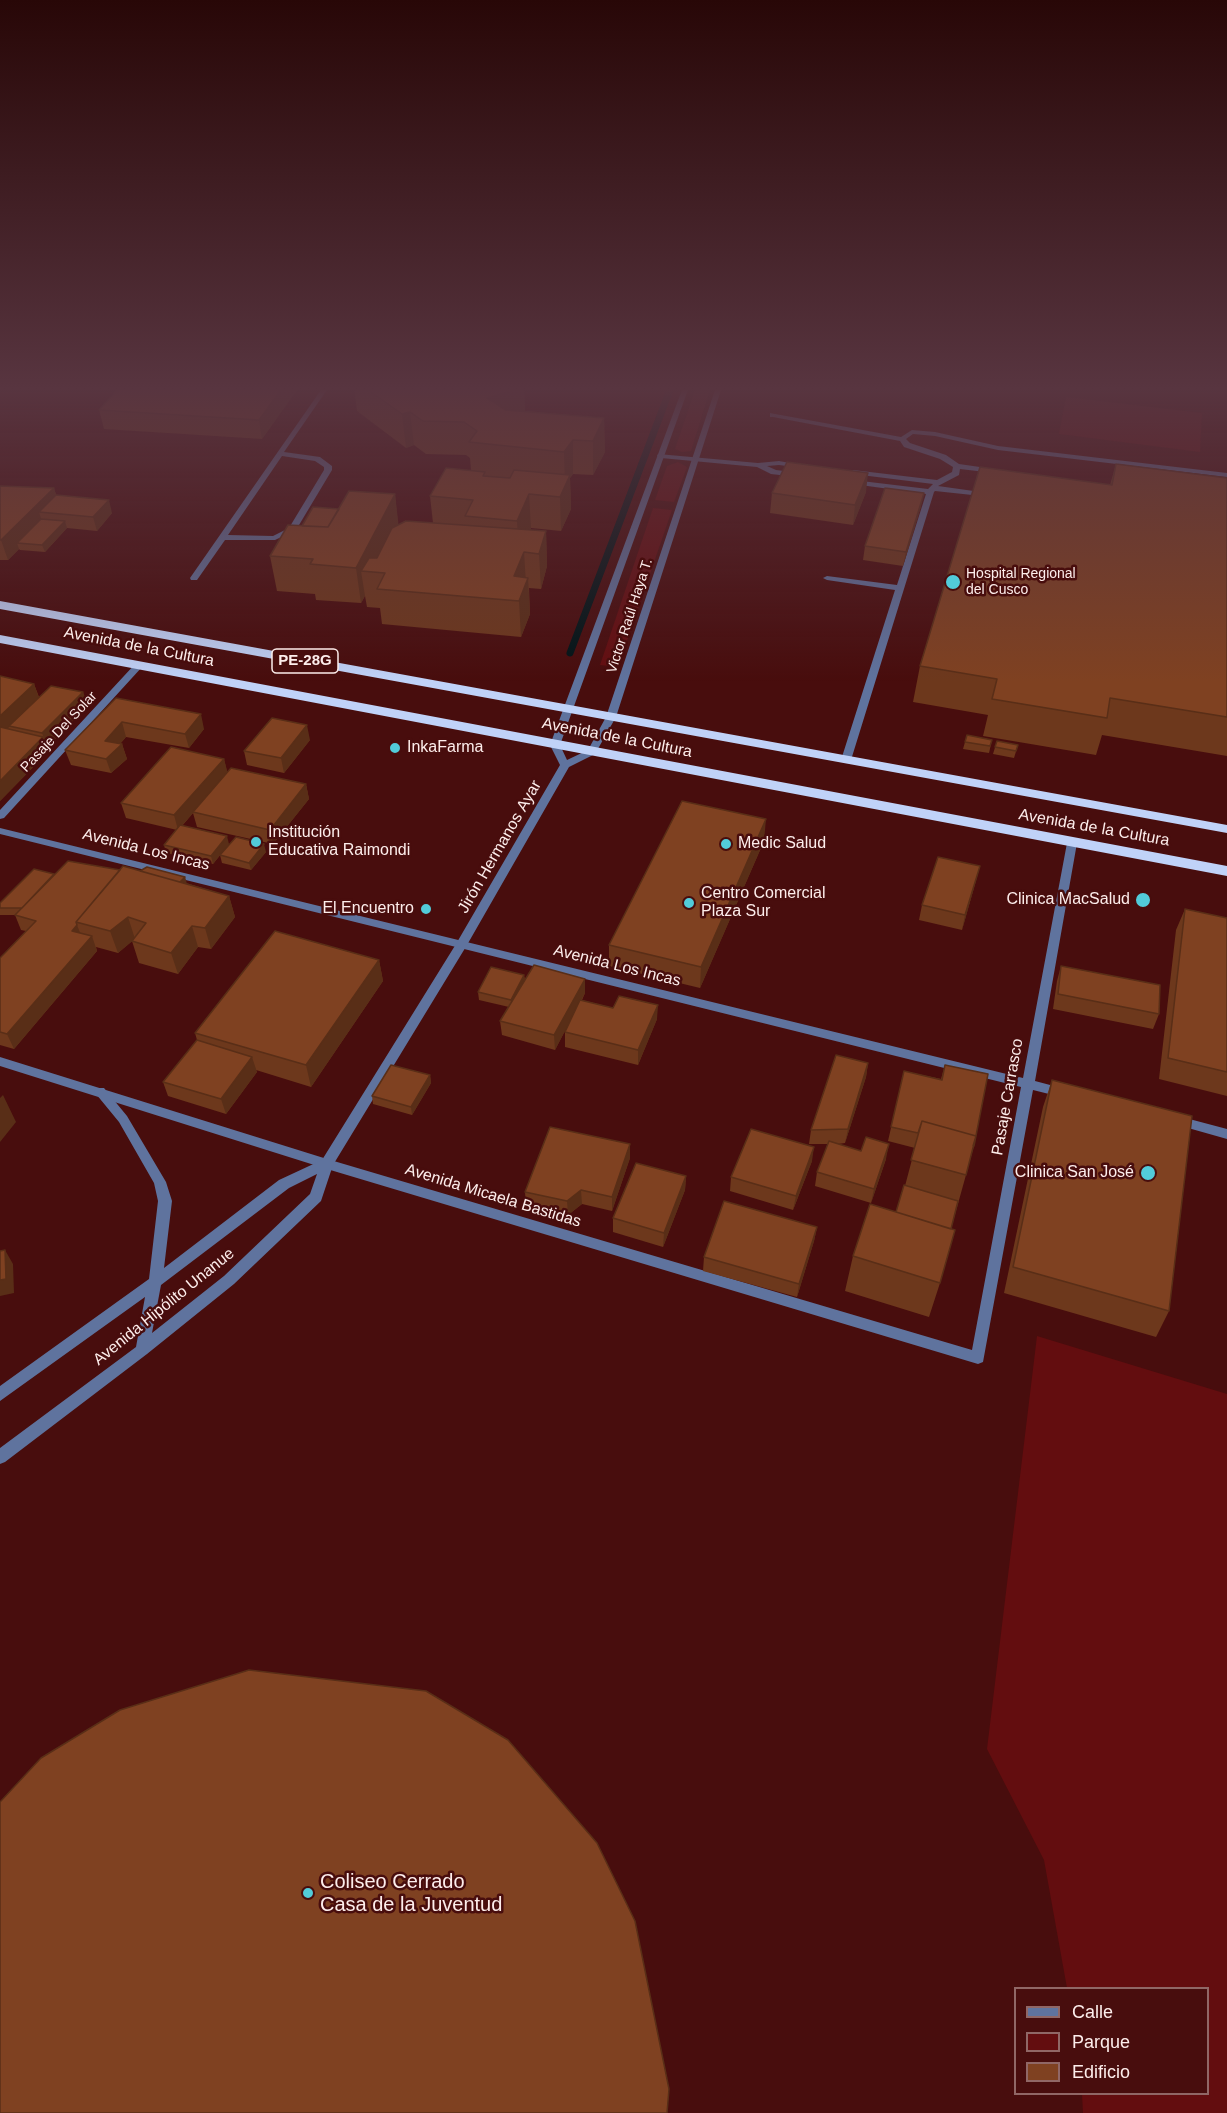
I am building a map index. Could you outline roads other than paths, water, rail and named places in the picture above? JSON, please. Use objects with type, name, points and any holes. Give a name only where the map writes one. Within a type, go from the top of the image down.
[{"type":"highway","name":"Avenida de la Cultura","points":[[0,605],[1227,829]]},
{"type":"highway","name":"Avenida de la Cultura","points":[[0,639],[1227,871]]},
{"type":"street","points":[[194,578],[258,486]]},
{"type":"street","points":[[222,537],[263,540],[275,538],[292,530],[319,486]]},
{"type":"street","name":"Victor Raúl Haya T.","points":[[555,745],[650,486]]},
{"type":"street","name":"Victor Raúl Haya T.","points":[[592,752],[611,717],[686,486]]},
{"type":"street","points":[[912,486],[934,487]]},
{"type":"street","points":[[926,486],[1000,497]]},
{"type":"street","points":[[846,760],[898,588],[934,487]]},
{"type":"street","points":[[827,578],[898,588]]},
{"type":"street","name":"Pasaje Del Solar","points":[[0,816],[139,665]]},
{"type":"street","points":[[555,745],[565,765],[592,752]]},
{"type":"street","name":"Jirón Hermanos Ayar","points":[[461,945],[565,765]]},
{"type":"street","name":"Avenida Los Incas","points":[[0,831],[1083,1097]]},
{"type":"street","name":"Pasaje Carrasco","points":[[978,1358],[1072,843]]},
{"type":"street","name":"Avenida Hipólito Unanue","points":[[0,1457],[142,1350],[229,1280],[316,1197],[327,1164],[461,945]]},
{"type":"street","name":"Avenida Micaela Bastidas","points":[[0,1061],[327,1164],[978,1358]]},
{"type":"street","points":[[100,1091],[123,1119],[162,1191],[165,1201],[155,1282],[142,1350]]},
{"type":"street","points":[[1160,1117],[1227,1134]]},
{"type":"street","name":"Avenida Hipólito Unanue","points":[[0,1394],[155,1282],[284,1184],[327,1164]]},
{"type":"waterway","points":[[570,653],[634,486]]},
{"type":"place","name":"Hospital Regional del Cusco","points":[[953,582]]},
{"type":"place","name":"InkaFarma","points":[[395,748]]},
{"type":"place","name":"Institución Educativa Raimondi","points":[[256,842]]},
{"type":"place","name":"Medic Salud","points":[[726,844]]},
{"type":"place","name":"Clinica MacSalud","points":[[1143,900]]},
{"type":"place","name":"Centro Comercial Plaza Sur","points":[[689,903]]},
{"type":"place","name":"El Encuentro","points":[[426,909]]},
{"type":"place","name":"Clinica San José","points":[[1148,1173]]},
{"type":"place","name":"Coliseo Cerrado Casa de la Juventud","points":[[308,1893]]}]
